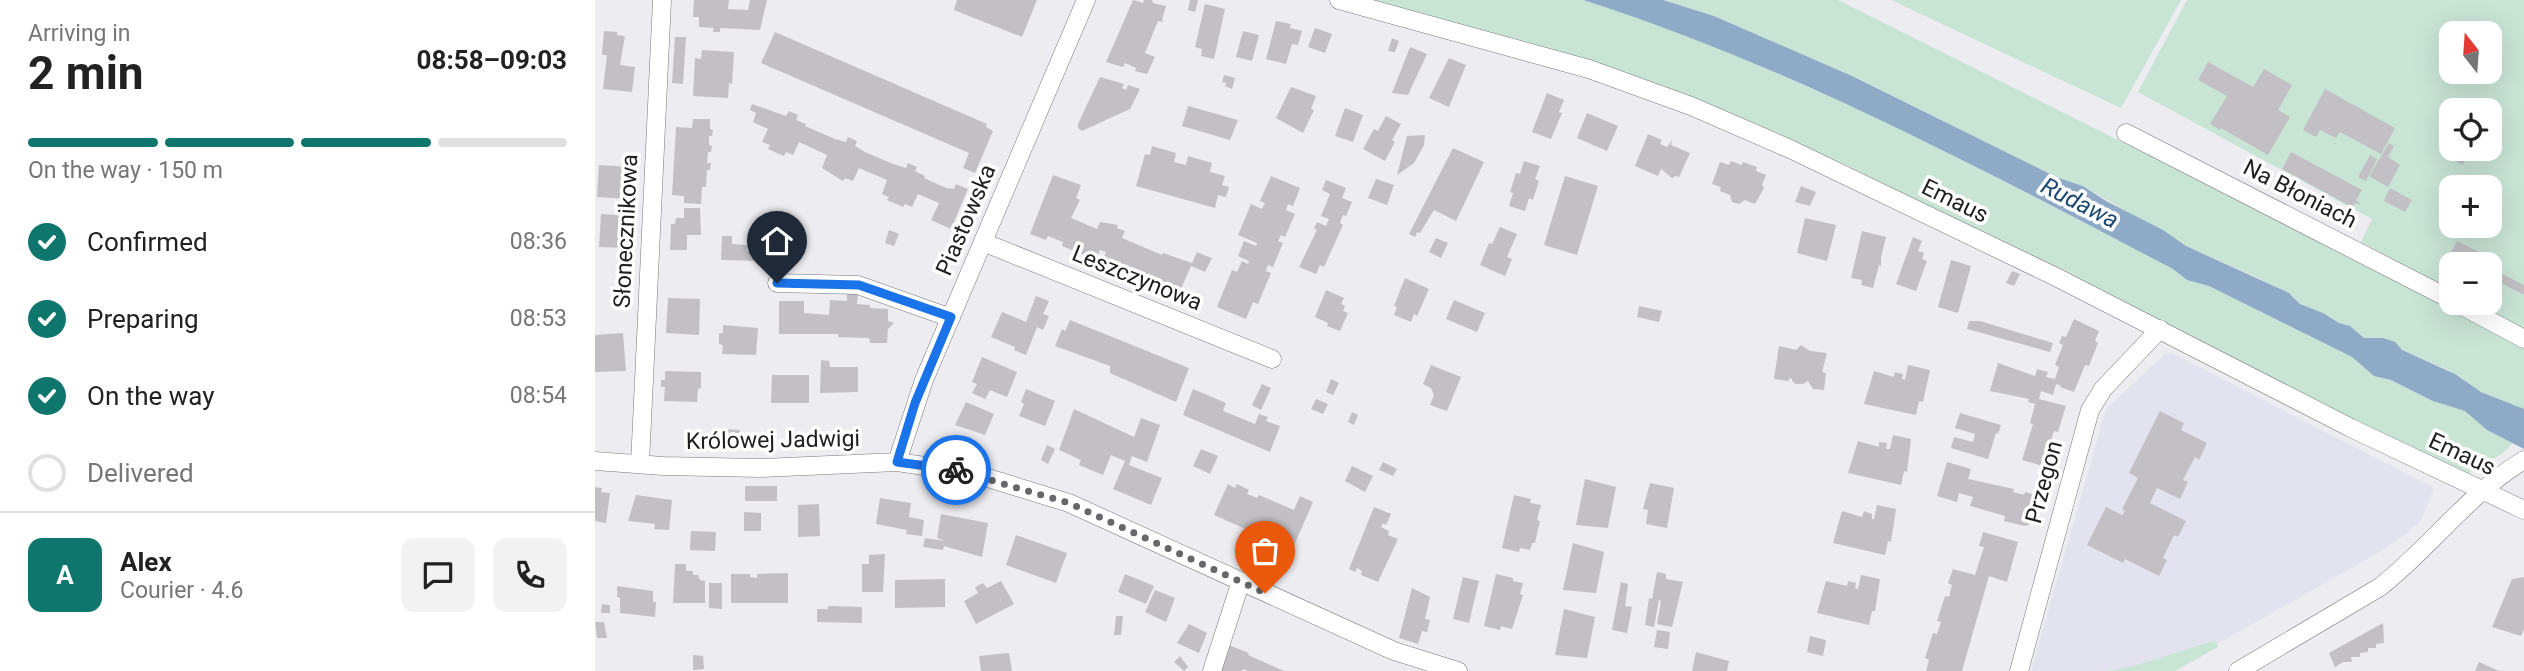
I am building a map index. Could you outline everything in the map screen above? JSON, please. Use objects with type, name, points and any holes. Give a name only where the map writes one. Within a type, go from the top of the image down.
[{"type":"street","name":"Słonecznikowa","points":[[639,464],[662,0]]},
{"type":"street","name":"Piastowska","points":[[897,462],[915,403],[1086,0]]},
{"type":"street","name":"Emaus","points":[[1339,0],[1549,57],[1691,106],[1834,169],[2160,329],[2363,434],[2524,510]]},
{"type":"street","name":"Na Błoniach","points":[[2126,133],[2439,293]]},
{"type":"street","name":"Leszczynowa","points":[[983,242],[1272,359]]},
{"type":"street","points":[[777,283],[859,285],[951,317]]},
{"type":"street","points":[[2480,315],[2524,339]]},
{"type":"street","name":"Przegon","points":[[2019,671],[2090,410],[2103,389],[2160,329]]},
{"type":"street","name":"Królowej Jadwigi","points":[[595,461],[759,468],[897,462],[961,471],[1049,496],[1394,651],[1458,671]]},
{"type":"street","points":[[2238,671],[2380,587],[2400,571],[2481,490],[2523,461]]},
{"type":"street","points":[[1212,671],[1241,581]]},
{"type":"shaded area","points":[[2172,353],[2434,488],[2421,520],[2404,536],[2373,556],[2217,644],[2214,640],[2134,666],[2108,671],[2031,671],[2106,409],[2165,354]]},
{"type":"green space","points":[[1357,0],[1583,0],[1727,51],[1904,130],[2174,269],[2187,280],[2209,286],[2352,357],[2374,376],[2391,380],[2443,404],[2466,411],[2487,430],[2513,443],[2503,453],[2468,474],[2357,423],[1847,165],[1717,111]]},
{"type":"green space","points":[[1663,0],[1838,0],[2284,223],[2439,304],[2439,315],[2461,315],[2524,348],[2524,409],[2481,392],[2448,370],[2402,350],[2383,338],[2364,338],[2350,326],[2300,304],[2292,295],[2256,277],[2186,246],[2083,186],[2056,177],[1852,76],[1714,16]]},
{"type":"green space","points":[[1891,0],[2181,0],[2121,108]]},
{"type":"green space","points":[[2187,0],[2524,0],[2524,332],[2493,315],[2502,315],[2502,252],[2439,252],[2439,285],[2361,242],[2372,219],[2138,92]]},
{"type":"green space","points":[[2215,640],[2218,647],[2175,671],[2108,671],[2134,666]]},
{"type":"water","name":"Rudawa","points":[[1583,0],[1663,0],[1714,16],[1852,76],[2056,177],[2083,186],[2163,230],[2186,246],[2289,293],[2300,304],[2350,326],[2364,338],[2383,338],[2395,342],[2402,350],[2455,374],[2481,392],[2524,409],[2524,449],[2487,430],[2465,411],[2433,401],[2391,380],[2374,376],[2352,357],[2209,286],[2187,280],[2173,269],[1884,122],[1737,56]]},
{"type":"building","points":[[694,0],[729,0],[728,9],[748,10],[750,0],[767,0],[760,30],[720,28],[720,32],[713,32],[714,28],[699,27],[699,17],[693,17]]},
{"type":"building","points":[[957,0],[1037,0],[1022,37],[954,10]]},
{"type":"building","points":[[1133,0],[1143,3],[1144,0],[1152,0],[1153,3],[1166,6],[1162,20],[1164,22],[1158,21],[1145,53],[1155,57],[1147,74],[1135,71],[1136,68],[1125,63],[1123,67],[1106,62]]},
{"type":"building","points":[[1190,0],[1198,0],[1195,12],[1188,10]]},
{"type":"building","points":[[1205,4],[1225,9],[1214,59],[1201,56],[1202,49],[1195,47]]},
{"type":"building","points":[[1276,21],[1291,24],[1290,28],[1302,31],[1298,45],[1292,44],[1286,64],[1266,59]]},
{"type":"building","points":[[1315,28],[1332,34],[1325,53],[1308,47]]},
{"type":"building","points":[[604,31],[625,36],[620,65],[635,67],[632,92],[603,89],[607,55],[602,55]]},
{"type":"building","points":[[1243,31],[1259,35],[1252,61],[1236,57]]},
{"type":"building","points":[[775,32],[987,124],[986,127],[993,131],[975,173],[963,168],[969,153],[761,63]]},
{"type":"building","points":[[675,37],[686,37],[683,84],[672,83]]},
{"type":"building","points":[[1392,38],[1399,41],[1395,52],[1388,51]]},
{"type":"building","points":[[1410,47],[1427,54],[1408,95],[1392,93]]},
{"type":"building","points":[[702,50],[734,52],[732,84],[729,83],[728,98],[693,96],[695,58],[701,59]]},
{"type":"building","points":[[1449,58],[1466,65],[1449,107],[1429,98]]},
{"type":"building","points":[[2208,62],[2253,87],[2264,69],[2292,85],[2278,110],[2290,117],[2268,155],[2210,124],[2227,96],[2198,80]]},
{"type":"building","points":[[1224,75],[1235,78],[1232,89],[1222,82]]},
{"type":"building","points":[[1100,77],[1124,84],[1122,88],[1126,90],[1128,85],[1140,89],[1130,109],[1082,131],[1078,124]]},
{"type":"building","points":[[1291,87],[1316,96],[1311,109],[1314,110],[1303,133],[1276,118]]},
{"type":"building","points":[[2325,89],[2395,128],[2381,154],[2340,132],[2336,138],[2320,130],[2316,137],[2303,130]]},
{"type":"building","points":[[1547,93],[1564,100],[1559,112],[1562,113],[1551,139],[1532,132]]},
{"type":"building","points":[[752,104],[786,116],[789,111],[798,115],[796,120],[806,124],[805,126],[846,142],[848,137],[857,141],[855,146],[865,152],[893,164],[906,168],[908,163],[917,167],[915,171],[925,176],[924,178],[946,188],[954,189],[956,184],[968,189],[951,229],[931,220],[939,203],[918,194],[912,207],[905,204],[903,207],[887,200],[889,197],[882,194],[887,180],[859,168],[853,181],[845,178],[843,181],[822,168],[827,155],[799,142],[793,155],[786,152],[784,156],[768,149],[770,145],[762,142],[768,129],[753,122],[756,113],[750,110]]},
{"type":"building","points":[[1188,106],[1238,120],[1230,140],[1182,126]]},
{"type":"building","points":[[1345,108],[1363,115],[1353,142],[1335,136]]},
{"type":"building","points":[[1587,113],[1618,126],[1607,151],[1577,138]]},
{"type":"building","points":[[1386,116],[1401,124],[1385,161],[1363,149],[1374,129],[1378,131]]},
{"type":"building","points":[[693,119],[710,119],[710,129],[713,130],[712,136],[709,136],[709,145],[712,146],[711,152],[708,152],[707,163],[711,163],[710,170],[707,170],[706,187],[702,187],[701,204],[684,203],[684,196],[672,195],[676,127],[692,128]]},
{"type":"building","points":[[1648,134],[1662,140],[1660,144],[1667,147],[1672,140],[1671,145],[1690,153],[1679,177],[1672,178],[1661,169],[1658,176],[1635,166]]},
{"type":"building","points":[[1425,135],[1424,145],[1414,163],[1397,175],[1407,136]]},
{"type":"building","points":[[2389,143],[2394,146],[2388,157],[2400,165],[2388,187],[2369,176]]},
{"type":"building","points":[[1152,146],[1176,153],[1174,162],[1186,165],[1188,156],[1212,163],[1210,172],[1225,176],[1222,185],[1229,187],[1226,197],[1218,195],[1215,208],[1136,186],[1145,154],[1150,155]]},
{"type":"building","points":[[1453,148],[1484,162],[1456,221],[1434,210],[1415,237],[1409,234]]},
{"type":"building","points":[[2291,152],[2362,190],[2356,200],[2361,205],[2355,203],[2352,207],[2282,169]]},
{"type":"building","points":[[2370,155],[2377,159],[2366,181],[2358,177]]},
{"type":"building","points":[[1524,161],[1540,166],[1535,179],[1539,181],[1533,200],[1529,198],[1525,211],[1509,206],[1516,173],[1520,174]]},
{"type":"building","points":[[1731,161],[1757,167],[1756,171],[1766,175],[1762,185],[1764,188],[1755,204],[1745,200],[1739,204],[1732,202],[1730,195],[1720,191],[1721,187],[1712,184],[1720,162],[1729,165]]},
{"type":"building","points":[[599,165],[629,167],[627,199],[597,197]]},
{"type":"building","points":[[1053,175],[1081,185],[1076,198],[1080,200],[1071,218],[1097,229],[1100,222],[1118,225],[1117,228],[1125,231],[1122,238],[1162,255],[1163,253],[1192,263],[1197,252],[1212,258],[1205,272],[1191,266],[1179,293],[1102,262],[1106,252],[1100,250],[1096,260],[1062,246],[1063,242],[1048,236],[1046,240],[1030,234]]},
{"type":"building","points":[[1271,176],[1300,188],[1293,206],[1288,204],[1286,210],[1295,214],[1285,237],[1281,235],[1278,241],[1283,243],[1273,267],[1268,265],[1266,271],[1271,273],[1258,304],[1253,302],[1246,319],[1217,307],[1232,270],[1237,272],[1242,261],[1248,264],[1249,261],[1238,256],[1244,241],[1256,246],[1257,243],[1238,235],[1251,204],[1262,209],[1265,203],[1260,201]]},
{"type":"building","points":[[1565,176],[1598,186],[1577,255],[1544,245]]},
{"type":"building","points":[[1376,179],[1394,185],[1387,205],[1368,198]]},
{"type":"building","points":[[1326,180],[1346,188],[1342,198],[1352,202],[1346,216],[1343,215],[1340,223],[1343,225],[1324,267],[1320,265],[1316,274],[1299,267],[1317,230],[1314,228],[1317,222],[1326,226],[1329,219],[1321,216],[1330,194],[1322,190]]},
{"type":"building","points":[[1801,186],[1816,192],[1810,206],[1795,202]]},
{"type":"building","points":[[2390,188],[2412,200],[2405,212],[2384,201]]},
{"type":"building","points":[[684,208],[700,208],[701,235],[687,235],[687,250],[670,250],[671,224],[675,224],[676,218],[684,218]]},
{"type":"building","points":[[601,214],[630,216],[628,248],[599,247]]},
{"type":"building","points":[[1805,218],[1836,225],[1827,261],[1797,253]]},
{"type":"building","points":[[1500,227],[1517,234],[1507,257],[1512,259],[1505,276],[1480,265],[1489,243],[1492,244]]},
{"type":"building","points":[[889,230],[899,234],[894,246],[885,243]]},
{"type":"building","points":[[1862,231],[1886,237],[1881,266],[1879,265],[1873,288],[1861,285],[1862,280],[1851,278]]},
{"type":"building","points":[[722,236],[732,236],[732,244],[747,245],[747,251],[761,251],[761,261],[721,260]]},
{"type":"building","points":[[1913,237],[1922,241],[1918,251],[1924,253],[1922,259],[1927,261],[1916,291],[1896,284]]},
{"type":"building","points":[[1436,238],[1448,243],[1441,258],[1429,252]]},
{"type":"building","points":[[2457,241],[2478,252],[2451,252]]},
{"type":"building","points":[[1951,260],[1971,266],[1958,313],[1938,307]]},
{"type":"building","points":[[2012,271],[2020,274],[2014,286],[2006,283]]},
{"type":"building","points":[[2502,274],[2524,285],[2524,295],[2502,284]]},
{"type":"building","points":[[1405,278],[1429,289],[1417,316],[1414,314],[1411,322],[1394,315],[1397,307],[1394,306]]},
{"type":"building","points":[[1326,290],[1344,298],[1341,304],[1345,306],[1343,311],[1348,313],[1340,331],[1315,317]]},
{"type":"building","points":[[847,294],[858,294],[857,304],[888,309],[888,321],[894,323],[888,329],[887,343],[870,343],[869,338],[838,337],[838,334],[779,334],[779,301],[804,301],[804,313],[829,315],[830,300],[847,301]]},
{"type":"building","points":[[1036,296],[1049,301],[1043,314],[1049,316],[1043,330],[1037,327],[1026,355],[991,337],[1002,312],[1026,322]]},
{"type":"building","points":[[668,298],[700,299],[699,335],[666,333]]},
{"type":"building","points":[[1454,300],[1485,313],[1477,332],[1446,319]]},
{"type":"building","points":[[1639,306],[1662,311],[1659,322],[1637,317]]},
{"type":"building","points":[[2074,319],[2099,331],[2095,341],[2098,343],[2074,392],[2056,384],[2053,395],[2041,391],[2039,399],[2066,406],[2058,432],[2054,431],[2043,466],[2022,460],[2033,424],[2030,423],[2035,404],[2028,402],[2029,399],[1990,391],[1998,363],[2035,376],[2037,369],[2048,372],[2046,377],[2055,379],[2059,367],[2055,365],[2063,345],[2059,343],[2062,336],[2066,337]]},
{"type":"building","points":[[1070,320],[1189,368],[1176,402],[1110,373],[1110,366],[1055,346],[1062,329],[1065,331]]},
{"type":"building","points":[[1969,321],[1980,321],[2053,343],[2050,352],[1967,329]]},
{"type":"building","points":[[723,325],[758,328],[756,355],[722,354],[723,345],[719,344],[719,333],[723,333]]},
{"type":"building","points":[[623,333],[626,371],[595,372],[595,335]]},
{"type":"building","points":[[1801,345],[1810,351],[1827,353],[1822,372],[1826,373],[1824,390],[1813,389],[1808,381],[1796,384],[1789,378],[1789,381],[1774,379],[1779,346],[1796,350]]},
{"type":"building","points":[[982,357],[1017,372],[1007,397],[990,390],[985,399],[972,393],[977,384],[972,382]]},
{"type":"building","points":[[821,360],[829,361],[830,367],[858,367],[858,392],[820,393]]},
{"type":"building","points":[[1431,365],[1461,377],[1447,411],[1430,405],[1434,395],[1431,388],[1423,384]]},
{"type":"building","points":[[1908,365],[1930,370],[1923,402],[1919,401],[1916,415],[1864,404],[1874,371],[1894,377],[1895,372],[1903,374],[1902,379],[1905,380]]},
{"type":"building","points":[[665,371],[701,372],[701,388],[698,389],[697,402],[664,401],[665,387],[661,387],[661,380],[665,380]]},
{"type":"building","points":[[772,375],[809,375],[809,403],[771,403]]},
{"type":"building","points":[[1331,379],[1339,383],[1333,395],[1326,392]]},
{"type":"building","points":[[1262,384],[1271,388],[1261,410],[1252,405]]},
{"type":"building","points":[[1026,389],[1055,401],[1045,426],[1019,416]]},
{"type":"building","points":[[1193,389],[1226,403],[1223,411],[1255,424],[1259,414],[1268,417],[1266,421],[1280,426],[1270,452],[1183,415]]},
{"type":"building","points":[[1316,399],[1328,404],[1323,414],[1311,409]]},
{"type":"building","points":[[966,402],[994,414],[985,435],[955,425]]},
{"type":"building","points":[[1074,409],[1134,437],[1141,418],[1160,425],[1147,462],[1132,456],[1129,465],[1162,478],[1151,505],[1113,489],[1125,461],[1111,455],[1103,475],[1079,465],[1081,460],[1059,450]]},
{"type":"building","points":[[2160,411],[2184,423],[2181,430],[2207,443],[2199,460],[2195,457],[2183,480],[2188,482],[2180,499],[2157,488],[2150,503],[2186,521],[2178,537],[2174,535],[2163,558],[2167,560],[2159,576],[2125,559],[2123,563],[2087,545],[2106,507],[2122,515],[2125,511],[2122,509],[2138,478],[2129,473]]},
{"type":"building","points":[[1352,412],[1358,415],[1354,425],[1348,422]]},
{"type":"building","points":[[1960,413],[2001,425],[1988,459],[1951,448],[1954,437],[1973,442],[1975,434],[1955,428]]},
{"type":"building","points":[[723,429],[740,430],[739,441],[722,440]]},
{"type":"building","points":[[1893,435],[1911,439],[1907,472],[1904,471],[1901,485],[1848,473],[1858,441],[1879,447],[1879,442],[1887,443],[1886,449],[1890,449]]},
{"type":"building","points":[[1047,445],[1055,449],[1048,464],[1041,460]]},
{"type":"building","points":[[1201,449],[1218,456],[1210,474],[1193,466]]},
{"type":"building","points":[[1383,462],[1397,469],[1393,476],[1379,470]]},
{"type":"building","points":[[1947,462],[1971,469],[1968,479],[2014,489],[2013,492],[2024,495],[2025,492],[2038,496],[2032,516],[2027,515],[2029,525],[2004,521],[2005,516],[1970,506],[1973,497],[1959,493],[1957,502],[1937,496]]},
{"type":"building","points":[[1352,466],[1373,476],[1365,492],[1345,481]]},
{"type":"building","points":[[1585,479],[1616,487],[1608,528],[1576,525]]},
{"type":"building","points":[[1650,483],[1674,488],[1667,528],[1646,524],[1648,510],[1643,509]]},
{"type":"building","points":[[1228,484],[1235,488],[1237,484],[1249,490],[1247,494],[1257,498],[1259,495],[1294,510],[1300,496],[1313,502],[1292,550],[1279,544],[1280,540],[1274,537],[1272,541],[1214,515]]},
{"type":"building","points":[[745,486],[777,486],[777,501],[745,501]]},
{"type":"building","points":[[595,487],[602,488],[601,492],[610,493],[606,523],[595,521]]},
{"type":"building","points":[[636,495],[672,500],[669,530],[654,529],[655,524],[628,521]]},
{"type":"building","points":[[1514,495],[1531,499],[1530,503],[1541,505],[1535,543],[1532,543],[1530,550],[1520,548],[1519,552],[1502,548]]},
{"type":"building","points":[[880,498],[911,503],[909,517],[924,520],[922,536],[906,534],[907,530],[876,524]]},
{"type":"building","points":[[819,504],[820,536],[798,537],[798,505]]},
{"type":"building","points":[[1877,505],[1896,509],[1891,542],[1888,541],[1885,555],[1833,543],[1842,511],[1862,517],[1864,511],[1872,514],[1874,519]]},
{"type":"building","points":[[1374,507],[1391,514],[1386,525],[1383,523],[1381,527],[1389,531],[1388,535],[1398,539],[1378,582],[1361,575],[1362,571],[1357,568],[1355,572],[1349,569]]},
{"type":"building","points":[[744,512],[761,513],[761,531],[744,531]]},
{"type":"building","points":[[941,514],[988,523],[982,557],[944,546],[943,550],[923,547],[925,538],[945,541],[937,538]]},
{"type":"building","points":[[691,531],[716,532],[715,551],[690,550]]},
{"type":"building","points":[[1983,532],[2018,542],[2007,582],[1989,576],[1962,671],[1926,671],[1929,660],[1925,658],[1933,633],[1937,634],[1941,622],[1937,621],[1945,596],[1949,597],[1952,585],[1948,583],[1953,569],[1975,575],[1984,547],[1979,546]]},
{"type":"building","points":[[1016,535],[1067,553],[1056,583],[1006,565]]},
{"type":"building","points":[[1573,543],[1604,552],[1596,593],[1563,590]]},
{"type":"building","points":[[885,554],[883,592],[862,592],[862,564],[869,564],[869,555]]},
{"type":"building","points":[[675,564],[686,564],[686,571],[693,571],[693,575],[698,575],[700,580],[705,581],[705,603],[673,603]]},
{"type":"building","points":[[1657,572],[1666,574],[1666,579],[1683,582],[1672,627],[1657,624],[1659,600],[1654,627],[1645,625]]},
{"type":"building","points":[[788,573],[788,603],[731,603],[731,574],[750,574],[750,577],[757,578],[757,574]]},
{"type":"building","points":[[1125,574],[1154,586],[1146,604],[1118,592]]},
{"type":"building","points":[[1496,574],[1523,583],[1520,594],[1523,595],[1512,629],[1501,626],[1500,630],[1484,626]]},
{"type":"building","points":[[1861,575],[1880,579],[1875,611],[1872,611],[1869,625],[1817,613],[1826,581],[1847,586],[1848,581],[1856,583],[1855,588],[1858,589]]},
{"type":"building","points":[[1463,577],[1479,581],[1469,623],[1453,619]]},
{"type":"building","points":[[2524,577],[2524,629],[2521,636],[2492,627],[2512,579]]},
{"type":"building","points":[[945,579],[945,607],[895,608],[895,580]]},
{"type":"building","points":[[1001,581],[1014,604],[976,624],[964,601],[978,593],[975,587],[983,583],[987,588]]},
{"type":"building","points":[[1621,582],[1628,584],[1625,606],[1632,607],[1627,633],[1612,630]]},
{"type":"building","points":[[709,583],[722,583],[722,609],[709,608]]},
{"type":"building","points":[[617,586],[653,591],[653,602],[656,602],[655,617],[620,613]]},
{"type":"building","points":[[1412,588],[1430,597],[1425,619],[1430,620],[1427,632],[1422,631],[1418,644],[1399,638]]},
{"type":"building","points":[[1155,590],[1175,598],[1166,622],[1145,612]]},
{"type":"building","points":[[602,604],[610,605],[610,613],[601,613]]},
{"type":"building","points":[[828,606],[862,607],[862,623],[817,622],[817,609],[828,609]]},
{"type":"building","points":[[1564,609],[1595,617],[1587,658],[1555,655]]},
{"type":"building","points":[[1116,616],[1123,616],[1121,635],[1114,635]]},
{"type":"building","points":[[595,622],[604,622],[607,638],[597,638]]},
{"type":"building","points":[[2383,623],[2384,643],[2376,644],[2376,648],[2368,648],[2368,652],[2360,653],[2360,657],[2351,657],[2352,662],[2343,662],[2335,667],[2329,653]]},
{"type":"building","points":[[1189,624],[1207,633],[1199,653],[1177,643]]},
{"type":"building","points":[[1657,630],[1670,632],[1668,649],[1654,647]]},
{"type":"building","points":[[1810,636],[1826,640],[1823,656],[1807,652]]},
{"type":"building","points":[[1226,644],[1249,653],[1248,655],[1284,671],[1216,671]]},
{"type":"building","points":[[1696,652],[1729,661],[1727,671],[1692,671]]},
{"type":"building","points":[[1009,653],[1012,671],[981,671],[979,656]]},
{"type":"building","points":[[693,655],[703,656],[704,669],[693,670]]},
{"type":"building","points":[[1180,656],[1188,667],[1184,671],[1174,662]]},
{"type":"building","points":[[2479,662],[2499,671],[2475,671]]},
{"type":"way so far","points":[[956,470],[1069,503],[1265,593]]},
{"type":"route","points":[[777,283],[859,285],[951,317],[915,403],[897,462],[956,470]]}]
